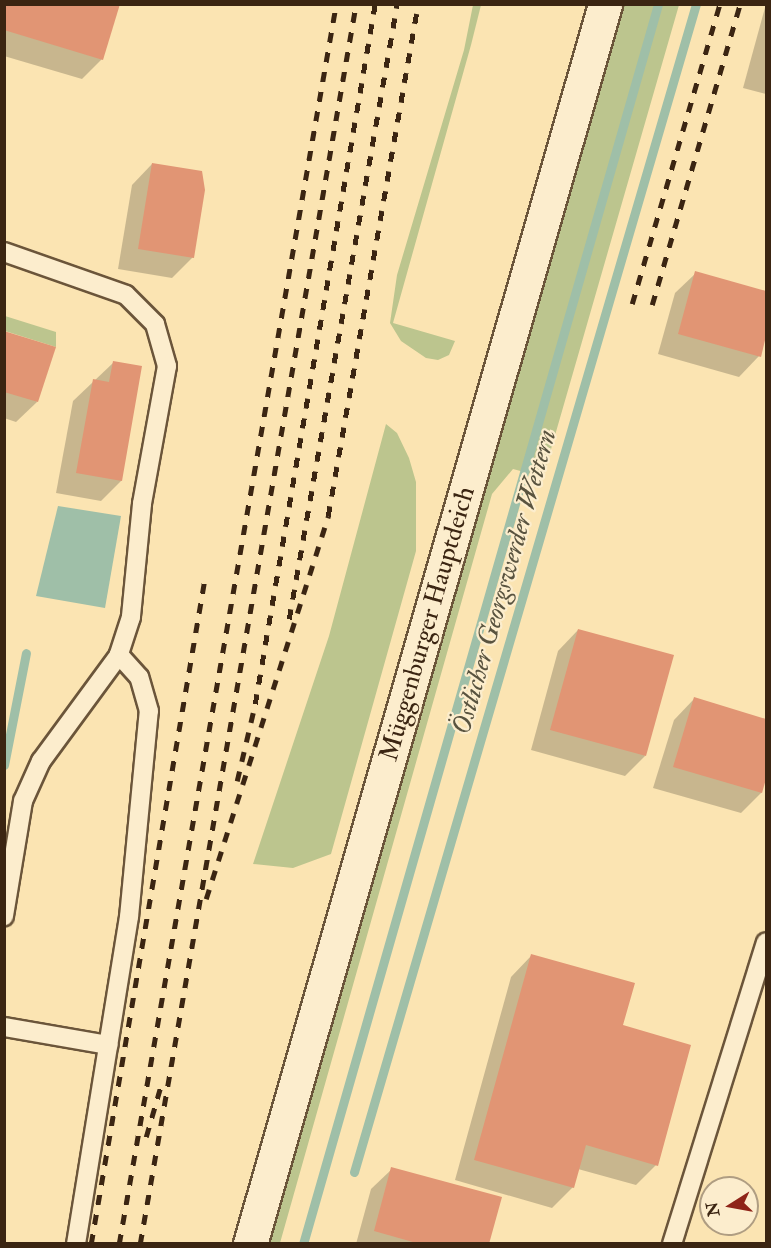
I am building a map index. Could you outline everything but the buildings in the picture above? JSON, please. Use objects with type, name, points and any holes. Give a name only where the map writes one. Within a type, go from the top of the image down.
[{"type":"street","name":"Müggenburger Hauptdeich","points":[[250,1244],[605,4]]},
{"type":"lane","points":[[4,252],[126,295],[155,324],[167,366],[141,504],[131,617],[119,655],[40,761],[23,801],[4,916]]},
{"type":"lane","points":[[76,1244],[129,917],[149,711],[139,677],[119,655]]},
{"type":"lane","points":[[672,1244],[766,942]]},
{"type":"lane","points":[[4,1027],[108,1045]]},
{"type":"green space","points":[[473,5],[481,5],[393,323],[455,341],[449,355],[438,360],[426,358],[401,341],[390,323],[397,275],[464,50]]},
{"type":"green space","points":[[620,5],[679,5],[543,477],[513,469],[492,494],[280,1243],[266,1244]]},
{"type":"green space","points":[[5,316],[56,332],[56,347],[5,331]]},
{"type":"green space","points":[[386,424],[397,433],[409,458],[416,482],[416,551],[331,854],[293,868],[253,864],[329,636]]},
{"type":"shaded area","points":[[58,506],[121,516],[105,608],[36,596]]},
{"type":"waterway","points":[[303,1244],[658,4]]},
{"type":"waterway","name":"Östlicher Georgswerder Wettern","points":[[354,1172],[696,4]]},
{"type":"waterway","points":[[4,765],[26,653]]},
{"type":"railway","points":[[119,1244],[336,4]]},
{"type":"railway","points":[[140,1244],[356,4]]},
{"type":"railway","points":[[237,781],[255,704],[375,4]]},
{"type":"railway","points":[[289,619],[397,4]]},
{"type":"railway","points":[[206,899],[328,516],[418,4]]},
{"type":"railway","points":[[632,304],[720,4]]},
{"type":"railway","points":[[652,305],[740,4]]},
{"type":"railway","points":[[91,1244],[204,583]]},
{"type":"railway","points":[[146,1137],[161,1085]]}]
